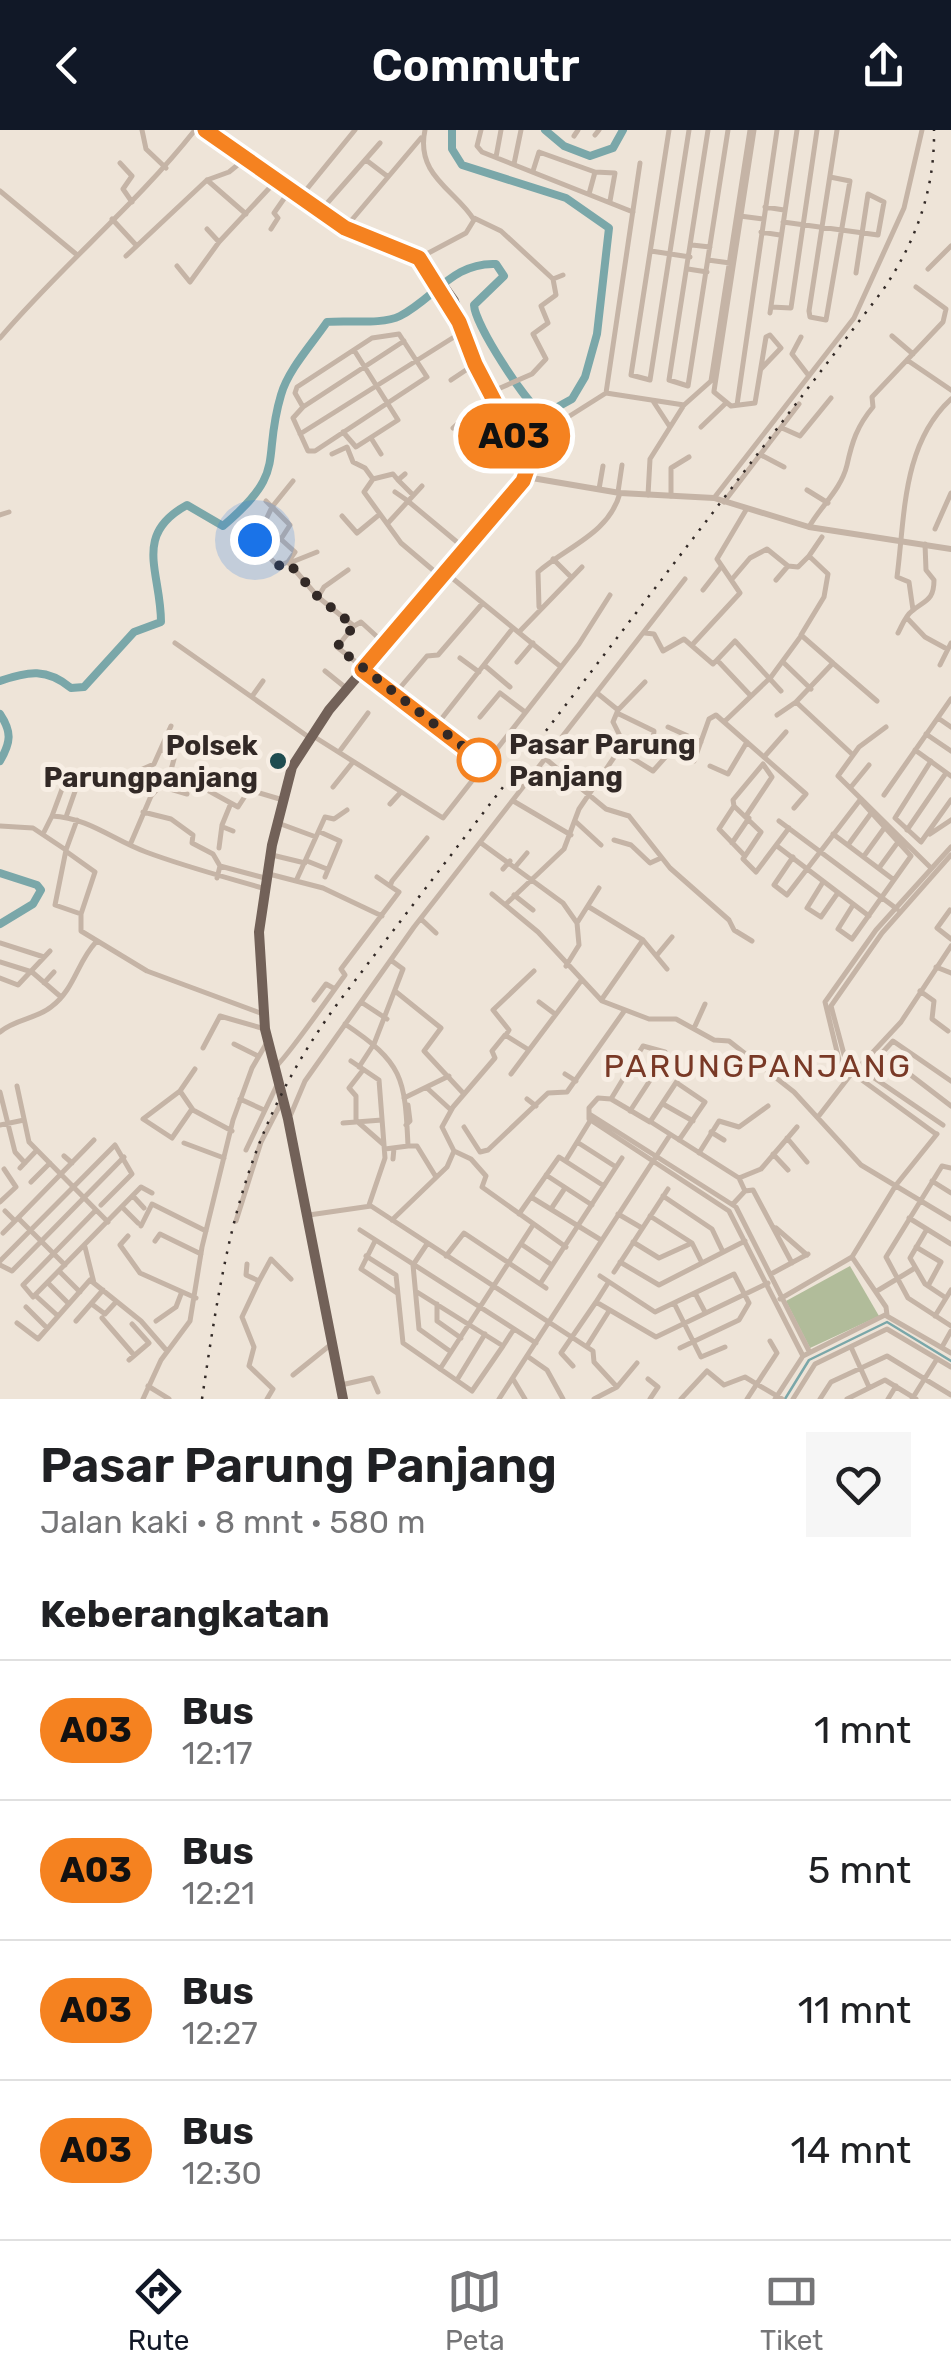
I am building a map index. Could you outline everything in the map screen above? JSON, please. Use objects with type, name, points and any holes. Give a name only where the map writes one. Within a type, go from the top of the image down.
[{"type":"main road","points":[[205,130],[345,228],[418,257],[448,297],[475,364],[519,448],[526,477],[346,688],[295,760],[269,847],[268,881],[258,932],[264,1029],[288,1119],[343,1399]]},
{"type":"street","points":[[142,130],[146,149],[166,168]]},
{"type":"street","points":[[0,338],[76,254],[166,168],[196,130]]},
{"type":"street","points":[[271,229],[278,218],[274,213],[355,130]]},
{"type":"street","points":[[481,130],[478,149],[633,212]]},
{"type":"street","points":[[496,158],[501,130]]},
{"type":"street","points":[[514,164],[521,130]]},
{"type":"street","points":[[669,130],[631,375],[650,380],[689,130]]},
{"type":"street","points":[[708,130],[669,380],[688,386],[728,130]]},
{"type":"street","points":[[711,388],[752,130]]},
{"type":"street","points":[[737,405],[777,130]]},
{"type":"street","points":[[797,130],[770,310],[791,308],[817,130]]},
{"type":"street","points":[[830,177],[850,182],[826,320],[809,315],[824,228],[830,177],[838,130]]},
{"type":"street","points":[[714,498],[854,318],[904,208],[922,130]]},
{"type":"street","points":[[345,228],[424,133]]},
{"type":"street","points":[[424,133],[424,152],[444,189],[473,218],[502,232],[553,279],[556,295],[541,306],[548,323],[532,334],[546,359],[538,370],[491,392]]},
{"type":"street","points":[[320,212],[380,143]]},
{"type":"street","points":[[533,171],[536,154],[540,152],[595,172],[615,173],[610,201]]},
{"type":"street","points":[[126,256],[207,180],[229,172],[245,159]]},
{"type":"street","points":[[366,160],[388,176]]},
{"type":"street","points":[[120,163],[132,176],[123,190],[132,202]]},
{"type":"street","points":[[606,393],[640,164]]},
{"type":"street","points":[[589,194],[595,172]]},
{"type":"street","points":[[207,180],[247,215]]},
{"type":"street","points":[[177,266],[190,282],[220,242],[276,181]]},
{"type":"street","points":[[0,191],[76,254]]},
{"type":"street","points":[[783,222],[861,233],[880,233],[886,204],[870,194],[861,233],[856,273]]},
{"type":"street","points":[[765,208],[784,210]]},
{"type":"street","points":[[739,216],[762,220]]},
{"type":"street","points":[[418,257],[466,232],[473,218]]},
{"type":"street","points":[[112,220],[136,245]]},
{"type":"street","points":[[207,229],[220,242]]},
{"type":"street","points":[[761,232],[780,235]]},
{"type":"street","points":[[692,245],[710,248]]},
{"type":"street","points":[[928,269],[951,246]]},
{"type":"street","points":[[652,251],[690,258]]},
{"type":"street","points":[[708,260],[731,263]]},
{"type":"street","points":[[688,269],[706,272]]},
{"type":"street","points":[[553,279],[563,274]]},
{"type":"street","points":[[809,526],[828,503],[846,468],[858,427],[872,407],[872,397],[937,330],[946,312],[916,287]]},
{"type":"street","points":[[300,434],[460,327]]},
{"type":"street","points":[[303,407],[295,393],[297,387],[372,338],[399,334],[404,341],[416,359],[427,377],[311,452],[293,418],[303,407],[404,341]]},
{"type":"street","points":[[711,388],[725,404],[757,401],[761,368],[766,337],[770,335],[781,348],[761,368]]},
{"type":"street","points":[[802,336],[792,354],[808,376]]},
{"type":"street","points":[[892,336],[913,354]]},
{"type":"street","points":[[344,432],[356,447],[398,420],[354,350]]},
{"type":"street","points":[[907,360],[951,390]]},
{"type":"street","points":[[451,380],[475,364]]},
{"type":"street","points":[[648,495],[648,465],[670,427],[684,404],[711,388]]},
{"type":"street","points":[[519,448],[606,393],[684,404]]},
{"type":"street","points":[[782,428],[800,436],[831,398]]},
{"type":"street","points":[[913,610],[910,582],[897,577],[917,448],[932,420],[951,399]]},
{"type":"street","points":[[653,400],[670,427]]},
{"type":"street","points":[[701,427],[725,404]]},
{"type":"street","points":[[724,502],[800,404]]},
{"type":"street","points":[[453,428],[465,417],[475,421],[498,406]]},
{"type":"street","points":[[371,438],[381,454]]},
{"type":"street","points":[[332,454],[346,446],[353,462],[365,468],[373,480]]},
{"type":"street","points":[[761,455],[784,467]]},
{"type":"street","points":[[671,496],[671,468],[689,457]]},
{"type":"street","points":[[539,608],[537,574],[553,559],[584,544],[619,493],[622,465]]},
{"type":"street","points":[[599,489],[603,466]]},
{"type":"street","points":[[464,548],[410,499],[393,474],[373,480],[364,492],[401,543],[561,667]]},
{"type":"street","points":[[398,480],[405,474]]},
{"type":"street","points":[[526,477],[619,493],[714,498],[809,526],[951,548]]},
{"type":"street","points":[[293,481],[272,507],[254,542],[278,566],[317,552]]},
{"type":"street","points":[[388,523],[422,486]]},
{"type":"street","points":[[807,490],[828,503]]},
{"type":"street","points":[[395,492],[410,499]]},
{"type":"street","points":[[935,528],[951,492]]},
{"type":"street","points":[[266,500],[290,526],[281,539]]},
{"type":"street","points":[[692,644],[736,601],[740,590],[718,559],[746,510]]},
{"type":"street","points":[[943,510],[951,513]]},
{"type":"street","points":[[0,515],[8,512]]},
{"type":"street","points":[[342,516],[357,533],[380,514]]},
{"type":"street","points":[[259,548],[272,533],[295,552],[290,563]]},
{"type":"street","points":[[734,578],[750,558],[767,550],[788,566],[798,567],[822,536]]},
{"type":"street","points":[[898,633],[913,610],[926,604],[934,588],[934,580],[926,570],[925,544]]},
{"type":"street","points":[[724,722],[771,676],[802,635],[828,580],[809,556]]},
{"type":"street","points":[[553,559],[571,577]]},
{"type":"street","points":[[290,563],[318,597],[354,626]]},
{"type":"street","points":[[776,580],[788,566]]},
{"type":"street","points":[[435,727],[516,630],[582,567]]},
{"type":"street","points":[[703,590],[721,567]]},
{"type":"street","points":[[318,597],[324,587],[348,570]]},
{"type":"street","points":[[288,1119],[305,1081],[344,1024],[685,578]]},
{"type":"street","points":[[175,643],[311,737],[443,818],[561,667],[610,596]]},
{"type":"street","points":[[394,696],[427,656],[438,655],[482,603]]},
{"type":"street","points":[[906,618],[925,637],[949,646],[940,664]]},
{"type":"street","points":[[384,643],[361,622],[337,646],[394,696],[486,765]]},
{"type":"street","points":[[645,633],[654,634],[663,651],[684,639],[713,664],[735,642],[782,691]]},
{"type":"street","points":[[802,635],[877,701]]},
{"type":"street","points":[[517,662],[533,643]]},
{"type":"street","points":[[460,658],[479,672]]},
{"type":"street","points":[[717,660],[750,694]]},
{"type":"street","points":[[783,662],[810,689]]},
{"type":"street","points":[[777,715],[810,689],[833,663]]},
{"type":"street","points":[[484,665],[510,686]]},
{"type":"street","points":[[325,670],[346,688]]},
{"type":"street","points":[[253,695],[263,680]]},
{"type":"street","points":[[506,904],[564,849],[575,820],[619,750],[622,738],[613,722],[617,711],[644,682]]},
{"type":"street","points":[[597,693],[617,711],[654,731],[653,740]]},
{"type":"street","points":[[480,716],[500,694],[526,713]]},
{"type":"street","points":[[884,795],[951,699]]},
{"type":"street","points":[[796,702],[853,755]]},
{"type":"street","points":[[339,752],[368,714]]},
{"type":"street","points":[[619,750],[653,771],[670,752],[695,760],[711,717],[724,722],[807,796],[794,808]]},
{"type":"street","points":[[938,718],[951,727]]},
{"type":"street","points":[[66,818],[80,779],[115,790],[131,774],[153,764],[170,726]]},
{"type":"street","points":[[668,726],[702,742]]},
{"type":"street","points":[[886,727],[853,755],[838,776],[930,867]]},
{"type":"street","points":[[764,757],[786,732]]},
{"type":"street","points":[[926,734],[951,750]]},
{"type":"street","points":[[710,766],[728,774],[748,742]]},
{"type":"street","points":[[162,749],[174,759],[171,770],[232,804],[240,807],[249,790],[282,800]]},
{"type":"street","points":[[907,830],[949,774],[916,750]]},
{"type":"street","points":[[547,760],[612,812],[629,816],[662,858],[729,920],[734,930],[752,941]]},
{"type":"street","points":[[333,787],[353,761]]},
{"type":"street","points":[[930,761],[894,815],[918,842],[951,820]]},
{"type":"street","points":[[732,843],[748,817],[772,777],[763,764],[733,800],[734,806],[748,817],[761,833],[744,864],[757,872],[789,828]]},
{"type":"street","points":[[850,787],[868,765]]},
{"type":"street","points":[[131,774],[134,785],[151,796]]},
{"type":"street","points":[[44,832],[65,782]]},
{"type":"street","points":[[130,845],[151,796],[160,786],[186,794]]},
{"type":"street","points":[[390,804],[401,792]]},
{"type":"street","points":[[792,858],[774,886],[789,894],[857,800],[912,856],[850,939],[838,929],[854,905]]},
{"type":"street","points":[[927,836],[951,800]]},
{"type":"street","points":[[515,802],[570,835]]},
{"type":"street","points":[[220,848],[232,804]]},
{"type":"street","points":[[734,806],[719,828],[745,856]]},
{"type":"street","points":[[296,881],[324,818],[334,819],[347,810]]},
{"type":"street","points":[[143,812],[177,824],[220,866],[268,881]]},
{"type":"street","points":[[848,845],[872,812]]},
{"type":"street","points":[[52,816],[77,820],[218,878],[296,881],[382,916]]},
{"type":"street","points":[[77,820],[56,905],[81,914]]},
{"type":"street","points":[[575,820],[601,845]]},
{"type":"street","points":[[779,821],[897,910]]},
{"type":"street","points":[[278,823],[340,841],[324,877]]},
{"type":"street","points":[[0,826],[26,826],[44,832],[95,872],[78,928],[96,942],[147,971],[263,1014]]},
{"type":"street","points":[[223,827],[233,831]]},
{"type":"street","points":[[864,856],[884,827]]},
{"type":"street","points":[[833,834],[894,880]]},
{"type":"street","points":[[390,886],[427,838]]},
{"type":"street","points":[[614,840],[632,845],[650,864],[662,858]]},
{"type":"street","points":[[879,868],[898,841]]},
{"type":"street","points":[[482,843],[565,906],[578,923]]},
{"type":"street","points":[[776,846],[870,916]]},
{"type":"street","points":[[269,847],[328,870]]},
{"type":"street","points":[[936,1134],[852,1074],[834,1056],[824,1002],[930,867],[951,851]]},
{"type":"street","points":[[944,1125],[841,1052],[832,1006],[897,910],[951,851]]},
{"type":"street","points":[[503,869],[527,853]]},
{"type":"street","points":[[218,878],[220,866]]},
{"type":"street","points":[[275,1067],[286,1061],[314,1012],[345,975],[342,969],[352,950],[399,892],[376,877]]},
{"type":"street","points":[[823,882],[807,908],[821,917],[838,894]]},
{"type":"street","points":[[566,966],[579,945],[578,923],[599,888]]},
{"type":"street","points":[[492,894],[522,918],[602,1001],[695,1026],[714,1040],[729,1041],[818,1117],[861,1165],[951,1218]]},
{"type":"street","points":[[514,895],[533,910]]},
{"type":"street","points":[[588,906],[642,940],[667,969]]},
{"type":"street","points":[[859,1067],[899,1025],[951,942],[937,928],[951,910]]},
{"type":"street","points":[[516,926],[522,918]]},
{"type":"street","points":[[421,920],[436,933]]},
{"type":"street","points":[[657,955],[672,937]]},
{"type":"street","points":[[602,1001],[642,940]]},
{"type":"street","points":[[0,1032],[47,1010],[61,998],[76,979],[82,957],[96,942]]},
{"type":"street","points":[[0,943],[47,954],[18,985],[0,978]]},
{"type":"street","points":[[392,961],[404,968],[388,1019],[350,1088],[356,1096],[357,1122],[385,1147],[418,1146],[436,1177]]},
{"type":"street","points":[[0,962],[32,972],[61,998]]},
{"type":"street","points":[[936,967],[951,972]]},
{"type":"street","points":[[534,971],[493,1010],[509,1030],[492,1051],[495,1058],[451,1110],[442,1127],[456,1152],[482,1170],[486,1176],[482,1187],[566,1247]]},
{"type":"street","points":[[44,983],[54,972]]},
{"type":"street","points":[[511,1074],[582,981]]},
{"type":"street","points":[[314,1000],[326,984],[335,989]]},
{"type":"street","points":[[920,990],[934,1001],[932,1019],[948,1032]]},
{"type":"street","points":[[394,991],[441,1028],[424,1052],[464,1094]]},
{"type":"street","points":[[361,1002],[388,1019]]},
{"type":"street","points":[[539,1002],[555,1014]]},
{"type":"street","points":[[695,1026],[706,1004]]},
{"type":"street","points":[[464,1127],[480,1152],[488,1150],[548,1093],[565,1093],[626,1010]]},
{"type":"street","points":[[203,1048],[220,1016],[264,1029]]},
{"type":"street","points":[[344,1024],[402,1075],[408,1146]]},
{"type":"street","points":[[506,1035],[529,1050]]},
{"type":"street","points":[[951,1081],[893,1041],[882,1052],[951,1106]]},
{"type":"street","points":[[142,1399],[168,1350],[188,1324],[206,1232],[240,1099],[267,1043]]},
{"type":"street","points":[[234,1044],[258,1056]]},
{"type":"street","points":[[611,1098],[643,1046],[665,1052]]},
{"type":"street","points":[[351,1061],[379,1080],[385,1147],[369,1205]]},
{"type":"street","points":[[630,1111],[662,1062],[683,1072],[650,1122]]},
{"type":"street","points":[[192,1109],[172,1138],[143,1121],[180,1090],[195,1069]]},
{"type":"street","points":[[564,1074],[576,1081]]},
{"type":"street","points":[[818,1117],[852,1074]]},
{"type":"street","points":[[406,1097],[449,1076]]},
{"type":"street","points":[[677,1083],[704,1100],[679,1140]]},
{"type":"street","points":[[246,1150],[280,1085]]},
{"type":"street","points":[[16,1086],[28,1139],[84,1198],[98,1207],[108,1222]]},
{"type":"street","points":[[428,1088],[451,1110]]},
{"type":"street","points":[[180,1090],[192,1109],[232,1131]]},
{"type":"street","points":[[0,1092],[4,1124],[22,1166],[37,1150]]},
{"type":"street","points":[[566,1160],[590,1118],[589,1108],[595,1098],[611,1098],[739,1178],[745,1190]]},
{"type":"street","points":[[240,1099],[264,1110]]},
{"type":"street","points":[[526,1099],[536,1106]]},
{"type":"street","points":[[236,1221],[261,1142],[275,1109],[284,1102]]},
{"type":"street","points":[[663,1104],[692,1121]]},
{"type":"street","points":[[699,1152],[720,1120],[740,1127],[768,1106]]},
{"type":"street","points":[[779,1300],[852,1257],[896,1185],[951,1116]]},
{"type":"street","points":[[590,1118],[733,1204],[768,1283],[806,1354]]},
{"type":"street","points":[[4,1124],[24,1120]]},
{"type":"street","points":[[343,1123],[382,1120]]},
{"type":"street","points":[[739,1178],[761,1169],[797,1127]]},
{"type":"street","points":[[711,1132],[724,1140]]},
{"type":"street","points":[[499,1399],[670,1135]]},
{"type":"street","points":[[787,1138],[808,1162]]},
{"type":"street","points":[[3,1233],[94,1140]]},
{"type":"street","points":[[392,1220],[471,1140]]},
{"type":"street","points":[[78,1142],[85,1149]]},
{"type":"street","points":[[578,1142],[616,1167]]},
{"type":"street","points":[[184,1143],[224,1158]]},
{"type":"street","points":[[58,1316],[23,1284],[128,1178],[132,1170],[124,1158],[112,1146],[0,1263],[10,1272],[124,1158]]},
{"type":"street","points":[[394,1148],[394,1160]]},
{"type":"street","points":[[773,1154],[788,1170]]},
{"type":"street","points":[[64,1156],[72,1163]]},
{"type":"street","points":[[520,1214],[558,1158],[604,1186]]},
{"type":"street","points":[[446,1256],[464,1232],[543,1286],[622,1158]]},
{"type":"street","points":[[655,1158],[730,1211],[771,1274],[779,1300]]},
{"type":"street","points":[[31,1182],[50,1162]]},
{"type":"street","points":[[942,1347],[951,1328],[908,1298],[886,1257],[943,1164],[951,1168]]},
{"type":"street","points":[[0,1178],[5,1171],[16,1187],[0,1202]]},
{"type":"street","points":[[546,1176],[592,1205]]},
{"type":"street","points":[[128,1178],[139,1190],[152,1193]]},
{"type":"street","points":[[932,1181],[951,1193]]},
{"type":"street","points":[[551,1209],[565,1188]]},
{"type":"street","points":[[614,1272],[668,1189]]},
{"type":"street","points":[[36,1296],[139,1190]]},
{"type":"street","points":[[733,1204],[745,1190],[753,1190],[792,1263]]},
{"type":"street","points":[[132,1196],[144,1208]]},
{"type":"street","points":[[663,1196],[712,1229],[723,1252]]},
{"type":"street","points":[[531,1197],[601,1240]]},
{"type":"street","points":[[122,1207],[140,1224],[152,1204],[206,1232]]},
{"type":"street","points":[[307,1215],[369,1205],[587,1346],[596,1354],[594,1362],[618,1387]]},
{"type":"street","points":[[5,1210],[65,1265]]},
{"type":"street","points":[[618,1214],[642,1228]]},
{"type":"street","points":[[650,1216],[692,1243],[702,1262]]},
{"type":"street","points":[[910,1218],[951,1244]]},
{"type":"street","points":[[440,1368],[534,1226]]},
{"type":"street","points":[[771,1274],[808,1254],[774,1226]]},
{"type":"street","points":[[927,1229],[910,1258],[927,1286],[946,1298]]},
{"type":"street","points":[[360,1230],[536,1342]]},
{"type":"street","points":[[155,1241],[160,1234],[201,1254]]},
{"type":"street","points":[[128,1236],[120,1245],[134,1268],[196,1298]]},
{"type":"street","points":[[620,1262],[656,1285],[749,1239]]},
{"type":"street","points":[[86,1244],[101,1240]]},
{"type":"street","points":[[375,1240],[361,1269],[398,1293]]},
{"type":"street","points":[[633,1242],[659,1258],[692,1243]]},
{"type":"street","points":[[86,1244],[93,1279],[168,1350]]},
{"type":"street","points":[[427,1244],[414,1265],[421,1332],[450,1352]]},
{"type":"street","points":[[521,1244],[553,1266]]},
{"type":"street","points":[[916,1247],[941,1262],[927,1286]]},
{"type":"street","points":[[366,1256],[394,1274],[402,1341],[472,1391]]},
{"type":"street","points":[[852,1257],[887,1315],[951,1352]]},
{"type":"street","points":[[89,1260],[99,1258]]},
{"type":"street","points":[[266,1399],[273,1389],[250,1366],[254,1347],[242,1317],[270,1259],[291,1279]]},
{"type":"street","points":[[247,1264],[246,1275],[259,1281]]},
{"type":"street","points":[[680,1348],[739,1320],[749,1304],[729,1264]]},
{"type":"street","points":[[876,1291],[915,1268]]},
{"type":"street","points":[[59,1271],[80,1292]]},
{"type":"street","points":[[17,1323],[35,1340],[90,1280],[103,1274]]},
{"type":"street","points":[[600,1276],[653,1311],[734,1274]]},
{"type":"street","points":[[574,1366],[560,1354],[608,1282]]},
{"type":"street","points":[[48,1283],[69,1304]]},
{"type":"street","points":[[596,1302],[652,1337],[768,1283]]},
{"type":"street","points":[[76,1321],[103,1290]]},
{"type":"street","points":[[935,1316],[951,1290]]},
{"type":"street","points":[[418,1292],[503,1346]]},
{"type":"street","points":[[695,1293],[705,1313]]},
{"type":"street","points":[[156,1321],[176,1307],[181,1294]]},
{"type":"street","points":[[92,1304],[106,1314],[116,1302]]},
{"type":"street","points":[[400,1305],[418,1303]]},
{"type":"street","points":[[674,1303],[701,1357],[726,1347]]},
{"type":"street","points":[[436,1304],[437,1322],[461,1338]]},
{"type":"street","points":[[26,1307],[47,1328]]},
{"type":"street","points":[[587,1346],[610,1310]]},
{"type":"street","points":[[681,1399],[707,1371],[724,1386],[743,1377],[778,1398],[806,1354],[887,1315]]},
{"type":"street","points":[[102,1318],[132,1357],[149,1343],[132,1324]]},
{"type":"street","points":[[118,1336],[138,1318]]},
{"type":"street","points":[[468,1399],[514,1328]]},
{"type":"street","points":[[793,1399],[814,1364],[887,1329],[951,1367]]},
{"type":"street","points":[[457,1380],[485,1334]]},
{"type":"street","points":[[748,1399],[776,1353],[770,1341]]},
{"type":"street","points":[[293,1375],[333,1343]]},
{"type":"street","points":[[851,1348],[869,1387]]},
{"type":"street","points":[[527,1356],[547,1370],[563,1399]]},
{"type":"street","points":[[820,1399],[831,1382],[887,1356],[951,1396]]},
{"type":"street","points":[[847,1399],[886,1380],[914,1398],[937,1359]]},
{"type":"street","points":[[594,1399],[618,1387],[637,1364]]},
{"type":"street","points":[[340,1385],[372,1378],[378,1392]]},
{"type":"street","points":[[512,1379],[526,1399]]},
{"type":"street","points":[[648,1379],[658,1387],[650,1399]]},
{"type":"street","points":[[148,1386],[169,1399]]},
{"type":"street","points":[[888,1399],[896,1386]]},
{"type":"green space","points":[[850,1266],[879,1316],[810,1348],[786,1301]]},
{"type":"waterway","points":[[0,681],[37,673],[54,677],[71,688],[84,687],[134,632],[161,622],[153,556],[160,529],[187,505],[223,526],[257,491],[269,465],[284,386],[327,322],[393,319],[456,275],[481,265],[496,264],[504,276],[474,305],[492,345],[525,396],[543,415],[572,399],[585,377],[597,334],[609,228],[566,198],[462,165],[452,149],[452,130]]},
{"type":"waterway","points":[[545,130],[564,146],[590,156],[613,148],[623,130]]},
{"type":"waterway","points":[[0,714],[9,737],[0,761]]},
{"type":"waterway","points":[[0,873],[37,885],[41,890],[33,904],[0,924]]},
{"type":"waterway","points":[[785,1399],[809,1360],[887,1322],[951,1361]]},
{"type":"railway","points":[[202,1399],[220,1287],[244,1187],[261,1139],[310,1044],[883,290],[905,253],[921,214],[931,173],[934,130]]},
{"type":"bus line","name":"A03","points":[[205,130],[345,228],[368,240],[416,255],[459,322],[475,364],[524,459],[527,470],[523,481],[362,670],[486,765]]},
{"type":"place","name":"Pasar Parung Panjang","points":[[479,760]]},
{"type":"place","name":"Polsek Parungpanjang","points":[[278,761]]},
{"type":"district","name":"PARUNGPANJANG","points":[[758,1066]]},
{"type":"route","points":[[255,540],[278,566],[288,562],[318,597],[354,626],[337,647],[394,696],[486,765],[479,760]]}]
